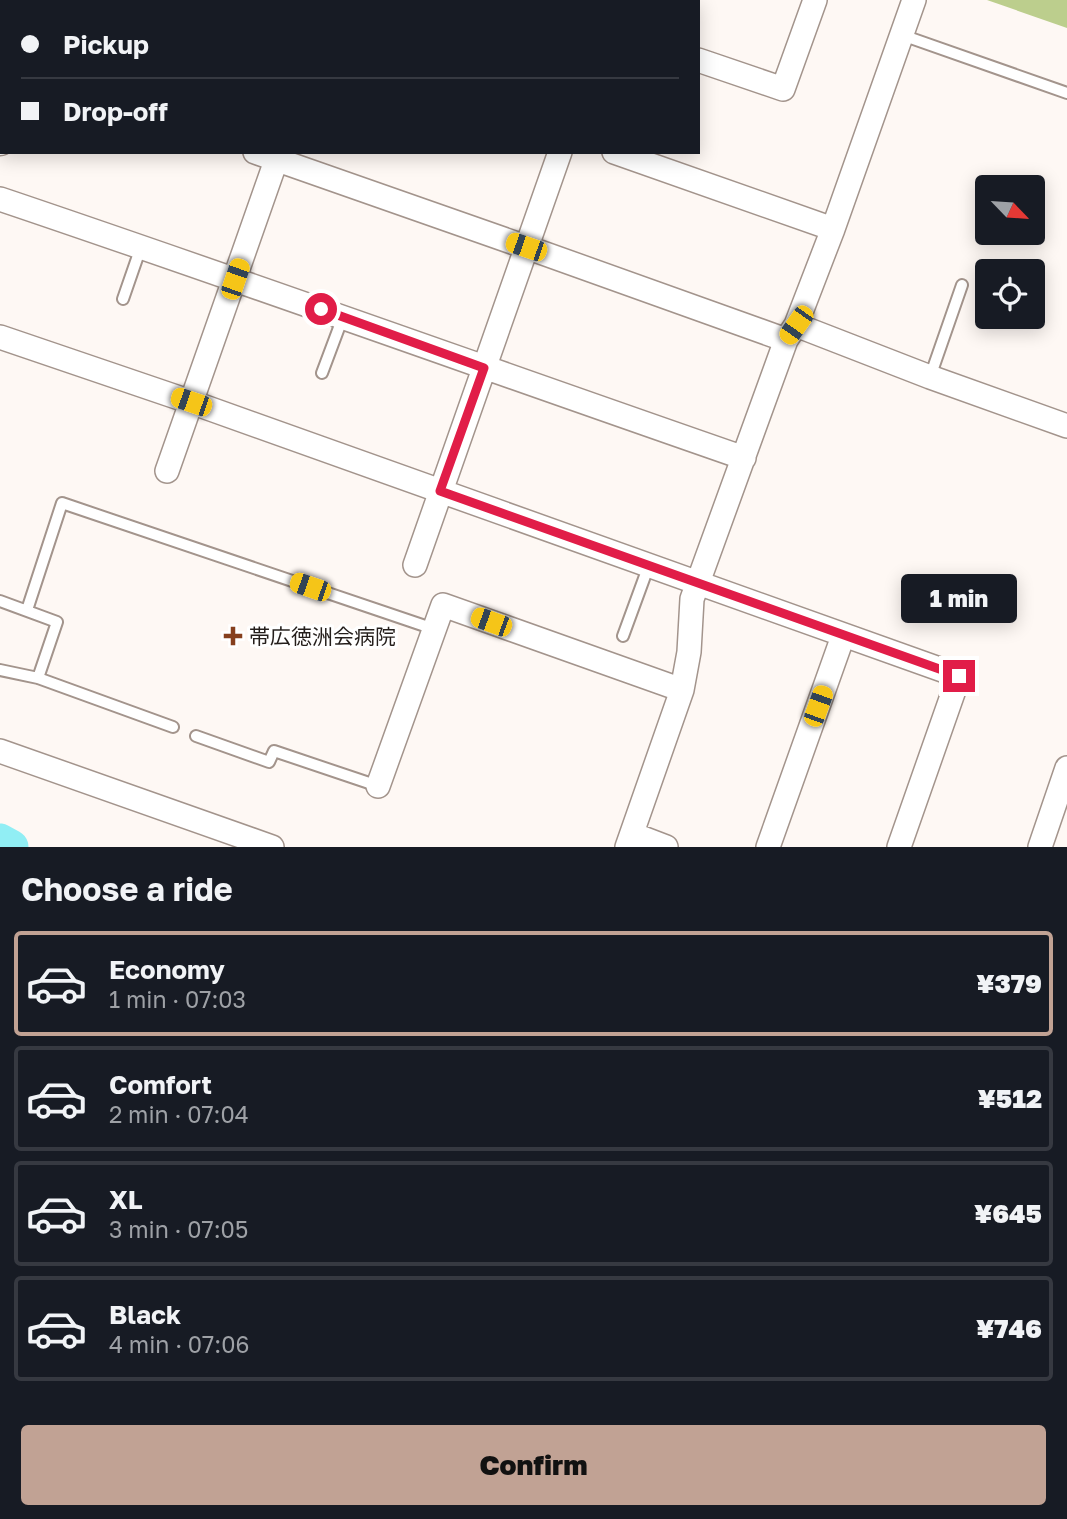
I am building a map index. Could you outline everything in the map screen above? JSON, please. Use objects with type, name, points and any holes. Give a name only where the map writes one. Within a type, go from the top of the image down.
[{"type":"street","points":[[700,61],[783,89],[815,0]]},
{"type":"street","points":[[666,847],[630,841],[682,690],[689,652],[692,599],[791,333],[833,229],[914,0]]},
{"type":"street","points":[[415,565],[559,154]]},
{"type":"street","points":[[620,154],[833,229]]},
{"type":"street","points":[[167,471],[235,279],[270,155],[526,247],[930,376],[1067,426]]},
{"type":"street","points":[[0,199],[744,458]]},
{"type":"street","points":[[0,337],[191,402],[959,676],[899,847]]},
{"type":"street","points":[[378,786],[443,604],[682,690]]},
{"type":"street","points":[[768,847],[843,636]]},
{"type":"street","points":[[0,751],[237,841],[272,847]]},
{"type":"street","points":[[1040,847],[1067,768]]},
{"type":"lane","points":[[902,35],[1067,93]]},
{"type":"lane","points":[[123,299],[141,247]]},
{"type":"lane","points":[[930,376],[962,285]]},
{"type":"lane","points":[[322,373],[343,317]]},
{"type":"lane","points":[[27,610],[62,503],[434,629]]},
{"type":"lane","points":[[623,636],[649,565]]},
{"type":"lane","points":[[0,601],[57,622],[38,678]]},
{"type":"lane","points":[[0,670],[38,678],[173,727]]},
{"type":"lane","points":[[195,736],[269,762],[274,751],[378,786]]},
{"type":"green space","points":[[987,0],[1067,0],[1067,28]]},
{"type":"waterway","points":[[0,841],[11,847]]},
{"type":"place","name":"帯広徳洲会病院","points":[[233,636]]},
{"type":"route","points":[[321,309],[484,368],[440,491],[959,676]]}]
